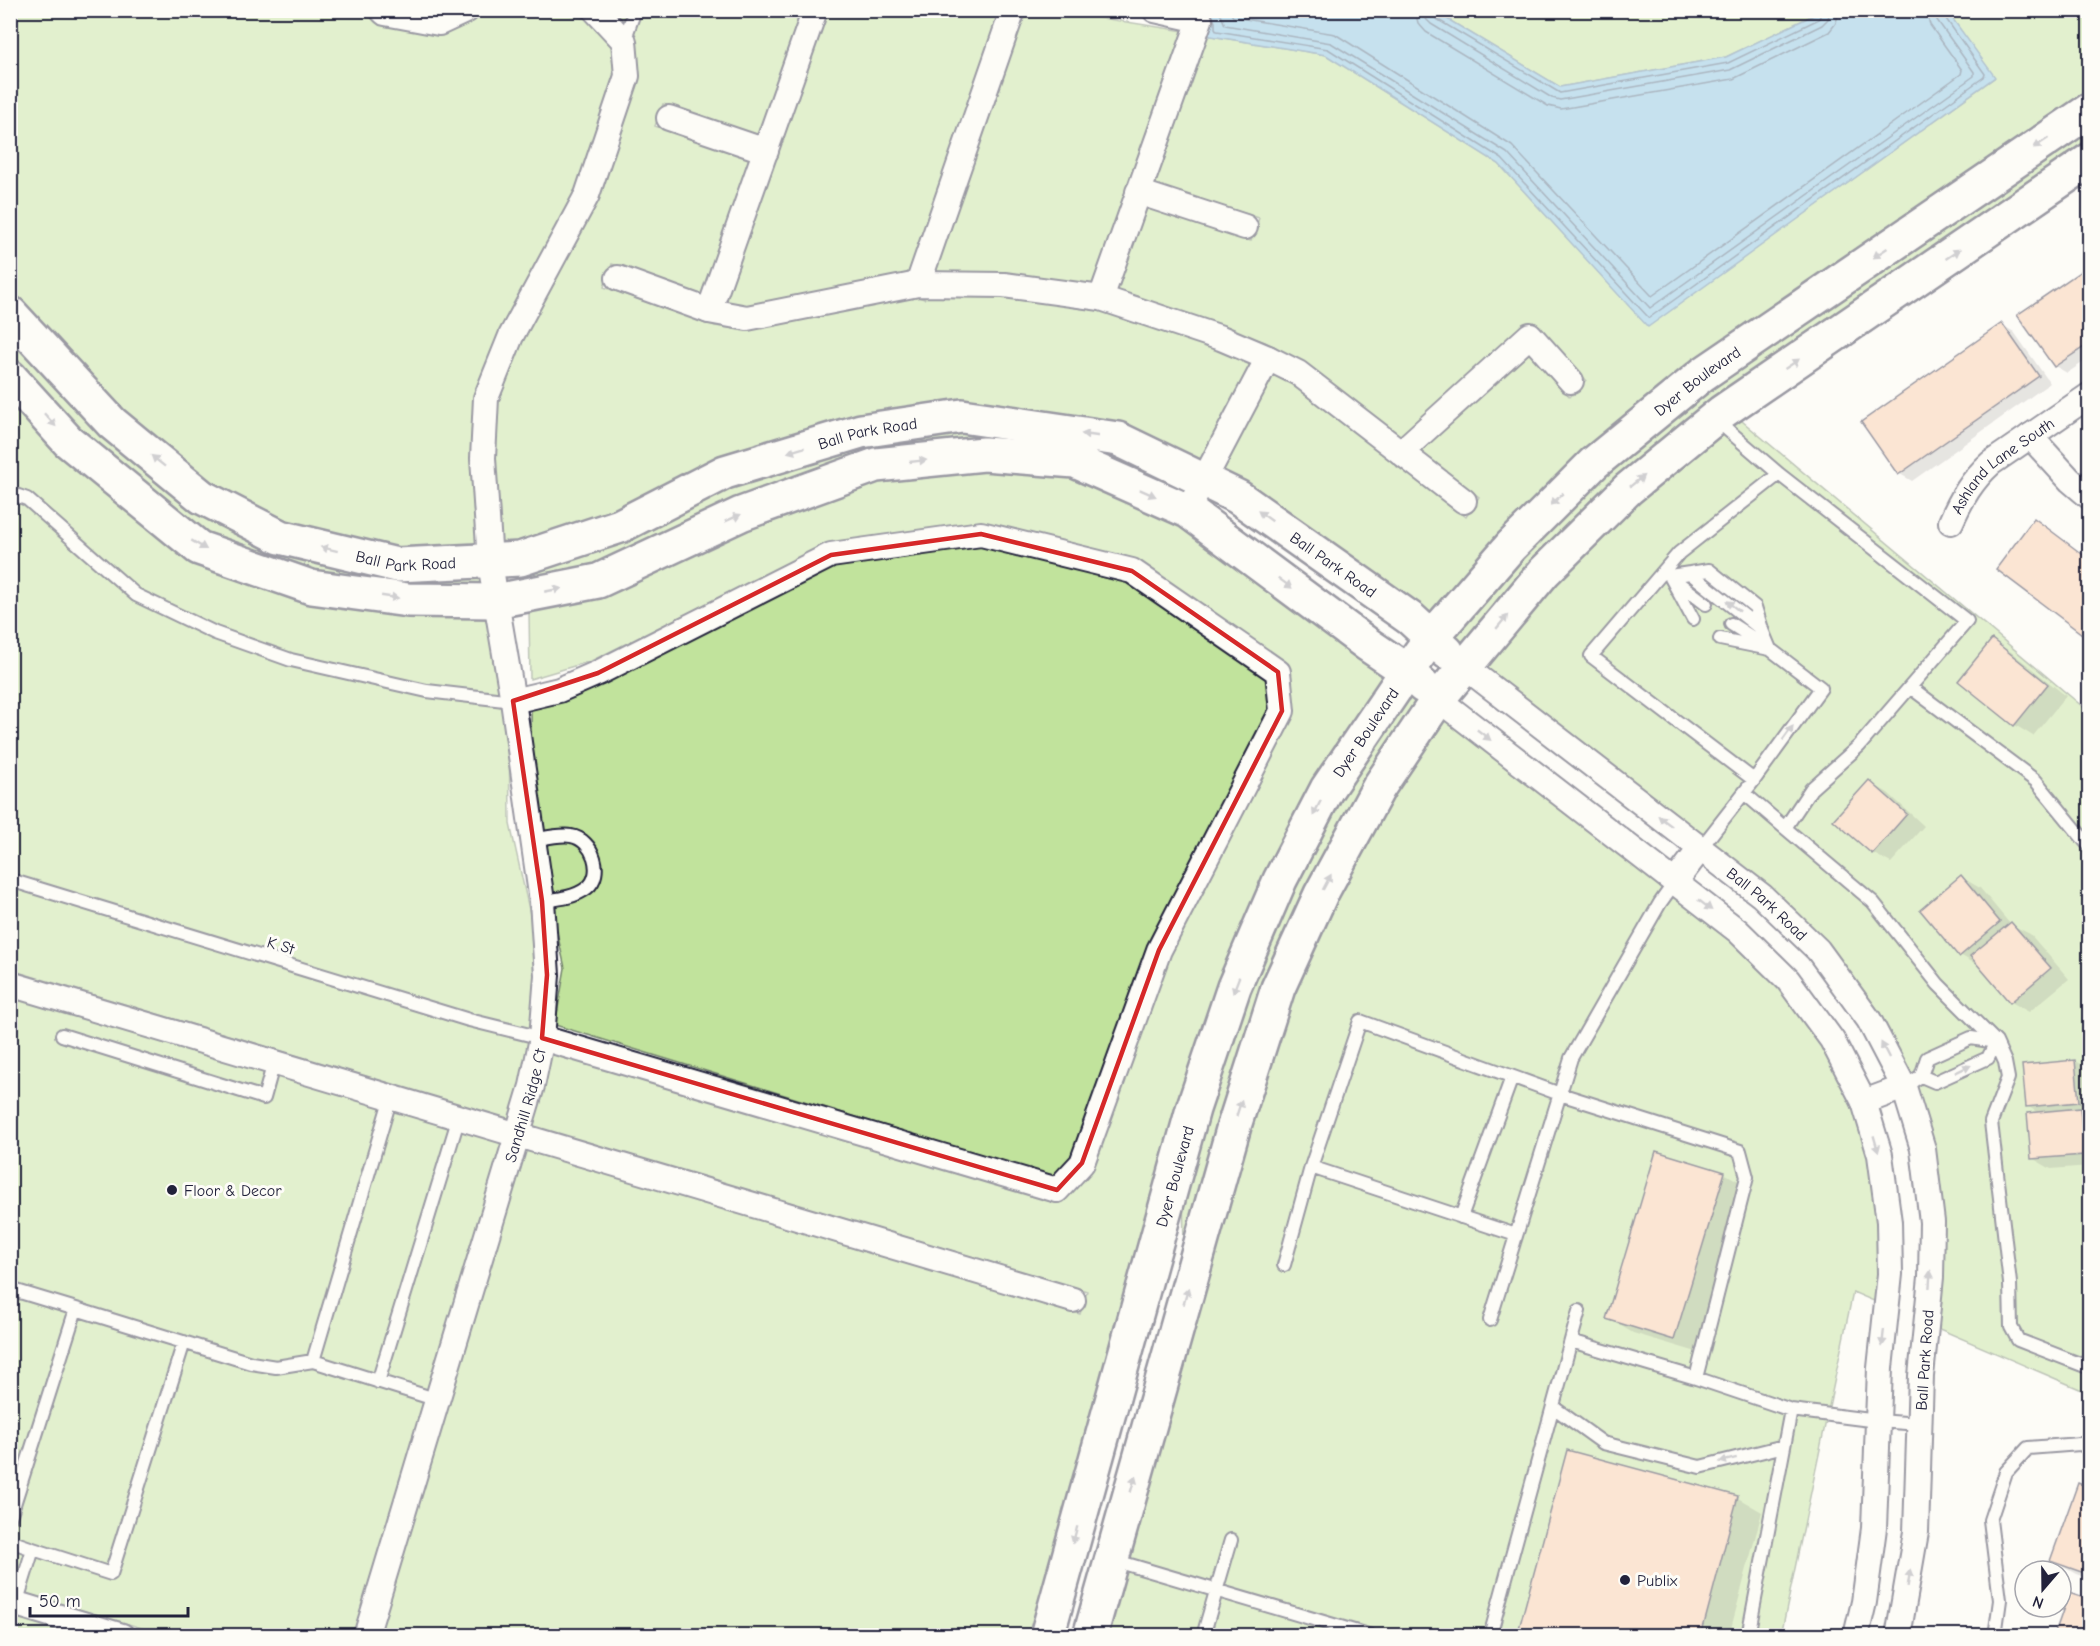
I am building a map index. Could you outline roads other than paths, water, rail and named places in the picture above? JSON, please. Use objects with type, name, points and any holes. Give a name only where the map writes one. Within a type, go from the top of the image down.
[{"type":"main road","name":"Dyer Boulevard","points":[[1047,1635],[1193,1109],[1234,987],[1280,880],[1327,789],[1407,671],[1431,638],[1511,546],[1594,463],[1702,374],[2090,110]]},
{"type":"main road","points":[[1090,1635],[1234,1125],[1278,988],[1321,894],[1378,787],[1438,699],[1552,564],[1628,489],[1714,419],[2090,160]]},
{"type":"main road","name":"Ball Park Road","points":[[10,313],[112,423],[202,497],[280,537],[397,565],[520,559],[620,526],[725,472],[861,431],[962,416],[1118,439],[1238,496],[1411,619],[1465,667]]},
{"type":"main road","name":"Ball Park Road","points":[[10,377],[68,441],[199,548],[311,587],[408,600],[496,601],[598,580],[741,514],[876,465],[984,454],[1075,461],[1188,511],[1407,671],[1438,699]]},
{"type":"main road","points":[[1112,1560],[1102,1502],[1174,1245],[1172,1185]]},
{"type":"main road","points":[[1060,1588],[1074,1600],[1079,1608],[1080,1616],[1074,1635]]},
{"type":"street","points":[[382,10],[385,14],[440,23],[467,10]]},
{"type":"street","points":[[595,10],[624,41]]},
{"type":"street","points":[[709,310],[815,10]]},
{"type":"street","points":[[918,284],[1013,10]]},
{"type":"street","points":[[1101,298],[1200,20],[1155,10]]},
{"type":"street","name":"Sandhill Ridge Ct","points":[[366,1635],[518,1134],[543,1038],[547,975],[542,901],[490,561],[483,458],[486,398],[511,336],[587,195],[627,76],[624,41]]},
{"type":"street","points":[[669,118],[766,151]]},
{"type":"street","points":[[1138,192],[1245,226]]},
{"type":"street","points":[[618,278],[709,310],[747,318],[918,284],[1004,285],[1101,298],[1221,338],[1298,373],[1464,501]]},
{"type":"street","points":[[1401,452],[1530,335],[1571,381]]},
{"type":"street","points":[[1188,511],[1268,358]]},
{"type":"street","name":"Ashland Lane South","points":[[1951,522],[1960,502],[1978,475],[1991,463],[2090,395]]},
{"type":"street","points":[[2030,436],[2070,480],[2090,496]]},
{"type":"street","points":[[513,701],[560,690],[598,674],[831,555],[981,534],[1132,571],[1278,672],[1282,711],[1159,950],[1082,1163],[1057,1190],[543,1038]]},
{"type":"street","name":"Ball Park Road","points":[[1465,667],[1762,896],[1818,950],[1912,1082],[1932,1222],[1931,1277],[1921,1376],[1916,1532],[1898,1635]]},
{"type":"street","name":"Ball Park Road","points":[[1438,699],[1738,931],[1788,980],[1833,1040],[1864,1102],[1880,1155],[1889,1222],[1890,1274],[1880,1368],[1874,1528],[1864,1602],[1856,1635]]},
{"type":"street","points":[[1675,882],[1700,849]]},
{"type":"street","points":[[10,984],[1074,1300]]},
{"type":"street","points":[[1864,1102],[1912,1082]]},
{"type":"street","points":[[13,1603],[122,1635]]},
{"type":"lane","points":[[624,41],[635,10]]},
{"type":"lane","points":[[1714,419],[1779,474],[1967,621],[1859,746],[1811,789],[1785,828]]},
{"type":"lane","points":[[1754,780],[1591,656],[1666,574],[1679,553],[1779,474]]},
{"type":"lane","points":[[10,493],[27,499],[136,595],[215,633],[291,660],[427,691],[513,701]]},
{"type":"lane","points":[[1666,574],[1690,573],[1762,630],[1770,649]]},
{"type":"lane","points":[[1666,574],[1699,612],[1666,574]]},
{"type":"lane","points":[[1700,849],[1821,688],[1770,649],[1725,631],[1770,649]]},
{"type":"lane","points":[[1910,687],[2036,781],[2090,847]]},
{"type":"lane","points":[[1744,793],[1873,902],[1938,984],[1996,1042],[2006,1062],[2008,1078],[1991,1122],[2010,1283],[2011,1327],[2018,1340],[2090,1368]]},
{"type":"lane","points":[[534,840],[572,836],[586,842],[594,855],[595,873],[589,887],[572,897],[542,901]]},
{"type":"lane","name":"K St","points":[[10,880],[469,1020],[543,1038]]},
{"type":"lane","points":[[1490,1320],[1571,1058],[1660,903],[1675,882]]},
{"type":"lane","points":[[1284,1265],[1311,1167],[1360,1021],[1560,1094],[1740,1151],[1748,1177],[1696,1378]]},
{"type":"lane","points":[[62,1035],[264,1098],[274,1062]]},
{"type":"lane","points":[[1912,1082],[1927,1058],[1971,1038],[1996,1042]]},
{"type":"lane","points":[[1912,1082],[1935,1082],[1988,1058],[1996,1042]]},
{"type":"lane","points":[[1461,1217],[1512,1077]]},
{"type":"lane","points":[[314,1361],[391,1097]]},
{"type":"lane","points":[[378,1382],[459,1117]]},
{"type":"lane","points":[[1311,1167],[1516,1235]]},
{"type":"lane","points":[[10,1289],[251,1363],[276,1367],[314,1361],[438,1400]]},
{"type":"lane","points":[[10,1517],[76,1309]]},
{"type":"lane","points":[[1490,1635],[1579,1311]]},
{"type":"lane","points":[[1571,1341],[1696,1378],[1791,1410],[1920,1424]]},
{"type":"lane","points":[[10,1541],[111,1574],[184,1342]]},
{"type":"lane","points":[[1553,1407],[1603,1443],[1700,1467],[1784,1446]]},
{"type":"lane","points":[[1748,1635],[1791,1410]]},
{"type":"lane","points":[[1995,1635],[2000,1600],[1990,1520],[2006,1472],[2028,1448],[2080,1444],[2090,1448]]},
{"type":"lane","points":[[1203,1635],[1231,1540]]},
{"type":"lane","points":[[13,1603],[33,1549]]},
{"type":"lane","points":[[1112,1560],[1371,1635]]},
{"type":"water","points":[[1204,11],[1434,11],[1560,87],[1726,57],[1822,11],[1947,11],[1995,77],[1648,327],[1499,164],[1326,55],[1205,35]]},
{"type":"place","name":"Floor & Decor","points":[[172,1190]]},
{"type":"place","name":"Publix","points":[[1625,1580]]}]
